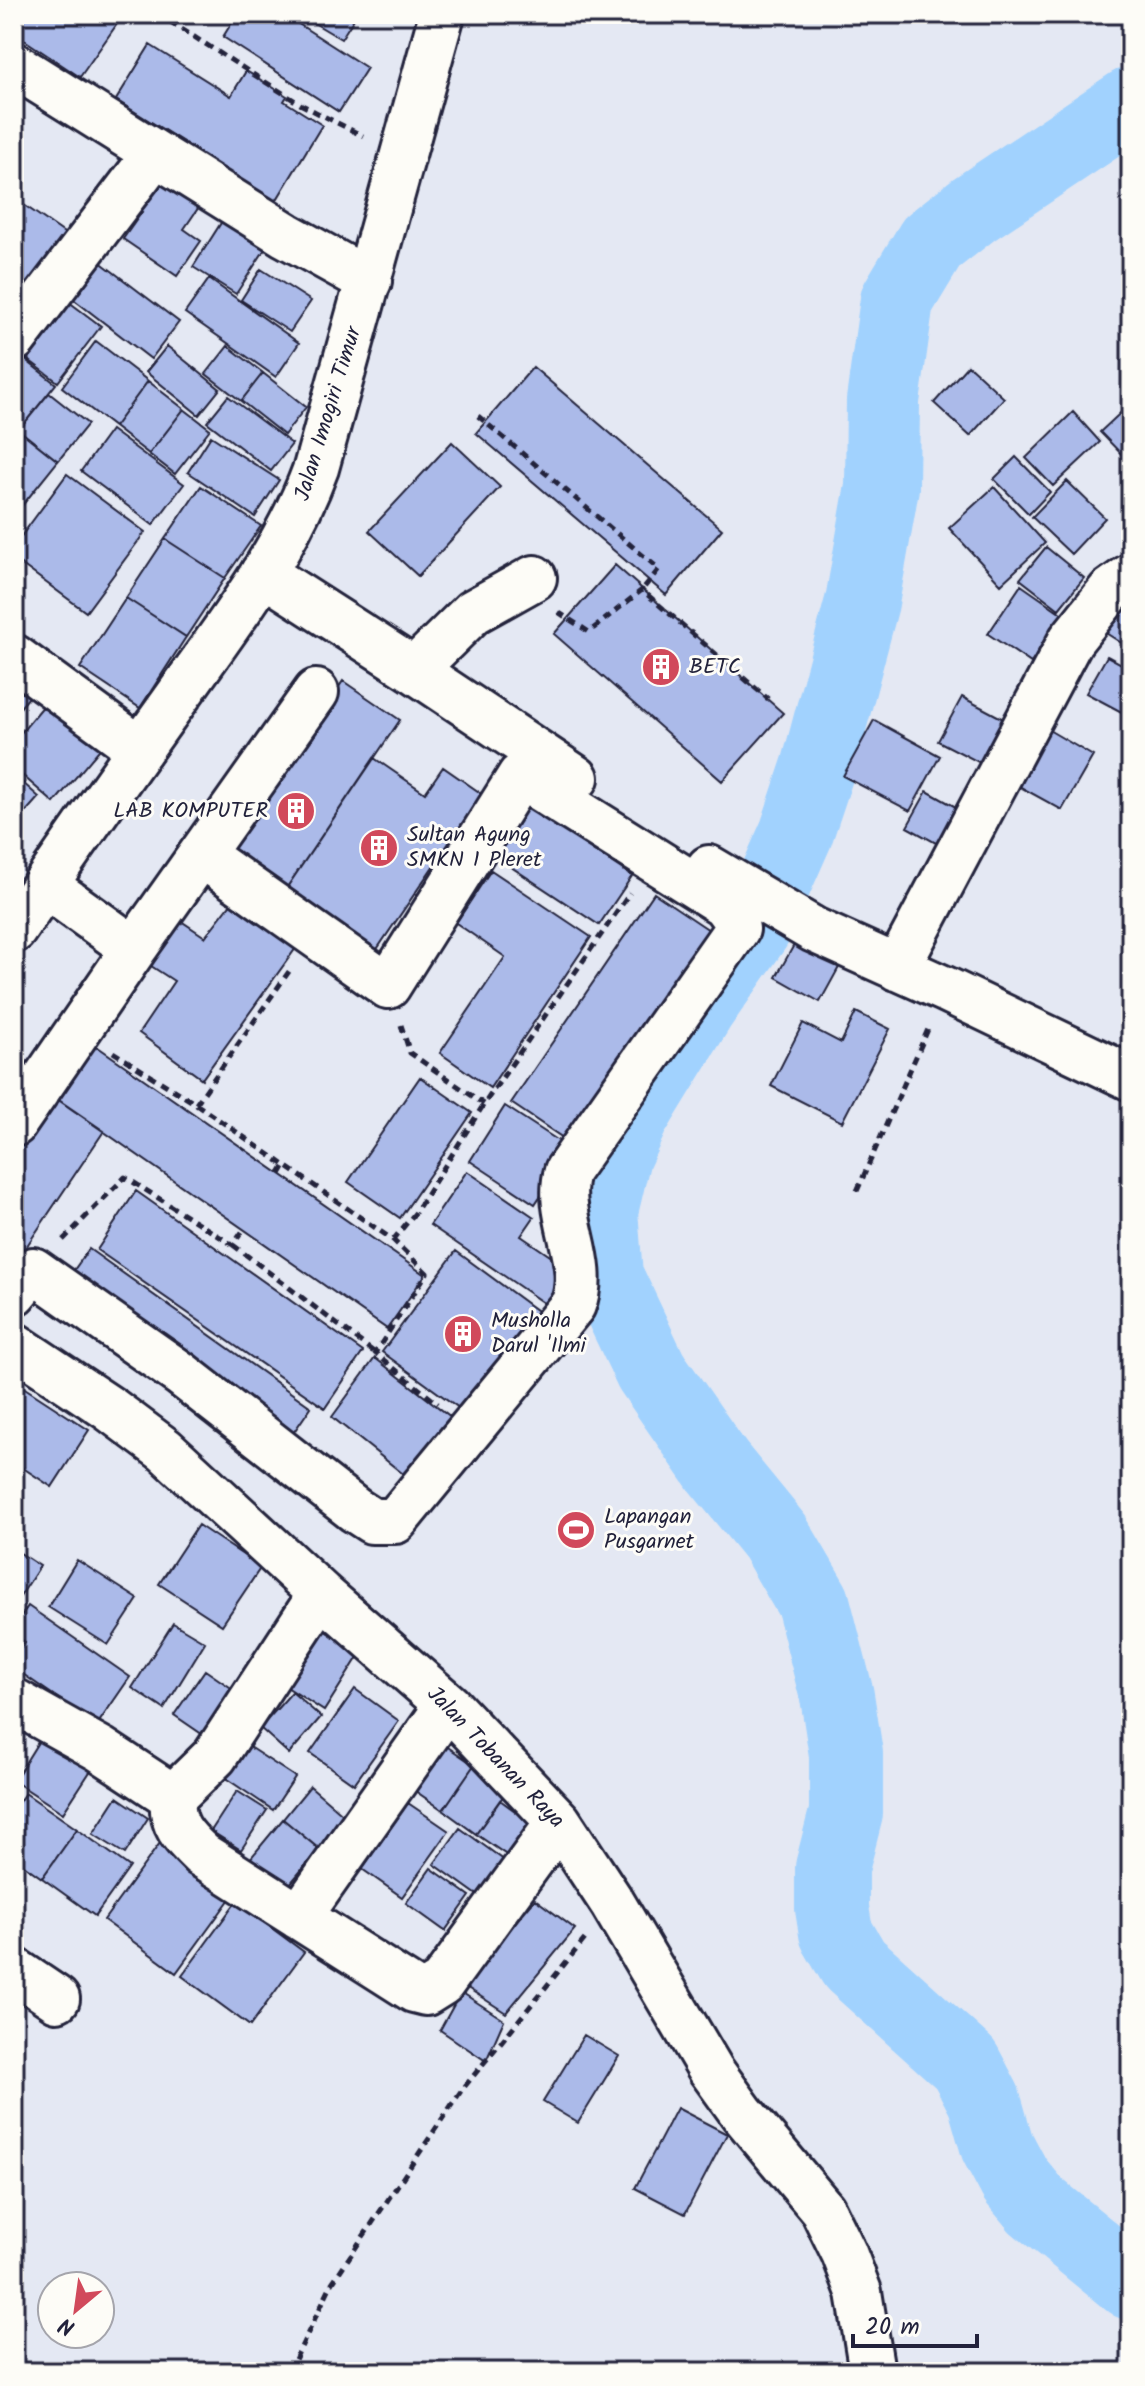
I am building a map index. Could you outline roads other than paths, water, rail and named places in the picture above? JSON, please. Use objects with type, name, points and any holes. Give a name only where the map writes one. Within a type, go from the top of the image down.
[{"type":"street","name":"Jalan Imogiri Timur","points":[[14,930],[263,573],[306,495],[442,14]]},
{"type":"street","points":[[14,65],[286,235],[369,281]]},
{"type":"street","points":[[14,339],[155,154]]},
{"type":"street","points":[[263,573],[414,670],[739,888],[814,930],[1131,1078]]},
{"type":"street","points":[[897,968],[1071,640],[1110,591],[1131,576]]},
{"type":"street","points":[[414,670],[473,612],[526,582]]},
{"type":"street","points":[[14,657],[140,749]]},
{"type":"street","points":[[14,1124],[316,692]]},
{"type":"street","points":[[24,1282],[181,1374],[372,1521],[395,1521],[573,1305],[578,1282],[562,1187],[567,1171],[737,929],[735,919],[724,904],[520,776],[388,986],[202,855]]},
{"type":"street","points":[[45,885],[134,949]]},
{"type":"street","name":"Jalan Tobanan Raya","points":[[14,1345],[165,1450],[321,1594],[448,1705],[559,1822],[613,1904],[711,2070],[742,2113],[823,2210],[859,2292],[872,2372]]},
{"type":"street","points":[[321,1594],[215,1756],[173,1797],[171,1813],[177,1829],[189,1843],[202,1855],[414,1990],[426,1993],[442,1983],[559,1822]]},
{"type":"street","points":[[14,1701],[100,1749],[173,1797]]},
{"type":"street","points":[[299,1917],[448,1705]]},
{"type":"street","points":[[14,1970],[57,1999]]},
{"type":"waterway","points":[[1131,104],[974,209],[932,242],[897,300],[883,401],[882,487],[862,602],[818,768],[796,834],[755,927],[700,1006],[632,1117],[614,1156],[601,1211],[606,1276],[651,1371],[717,1466],[775,1537],[813,1602],[837,1696],[846,1754],[846,1813],[832,1868],[832,1908],[836,1933],[854,1964],[965,2064],[984,2100],[997,2146],[1015,2180],[1037,2206],[1131,2283]]},
{"type":"place","name":"BETC","points":[[661,667]]},
{"type":"place","name":"LAB KOMPUTER","points":[[296,811]]},
{"type":"place","name":"Sultan Agung SMKN 1 Pleret","points":[[379,848]]},
{"type":"place","name":"Musholla Darul 'Ilmi","points":[[463,1334]]},
{"type":"place","name":"Lapangan Pusgarnet","points":[[576,1530]]}]
